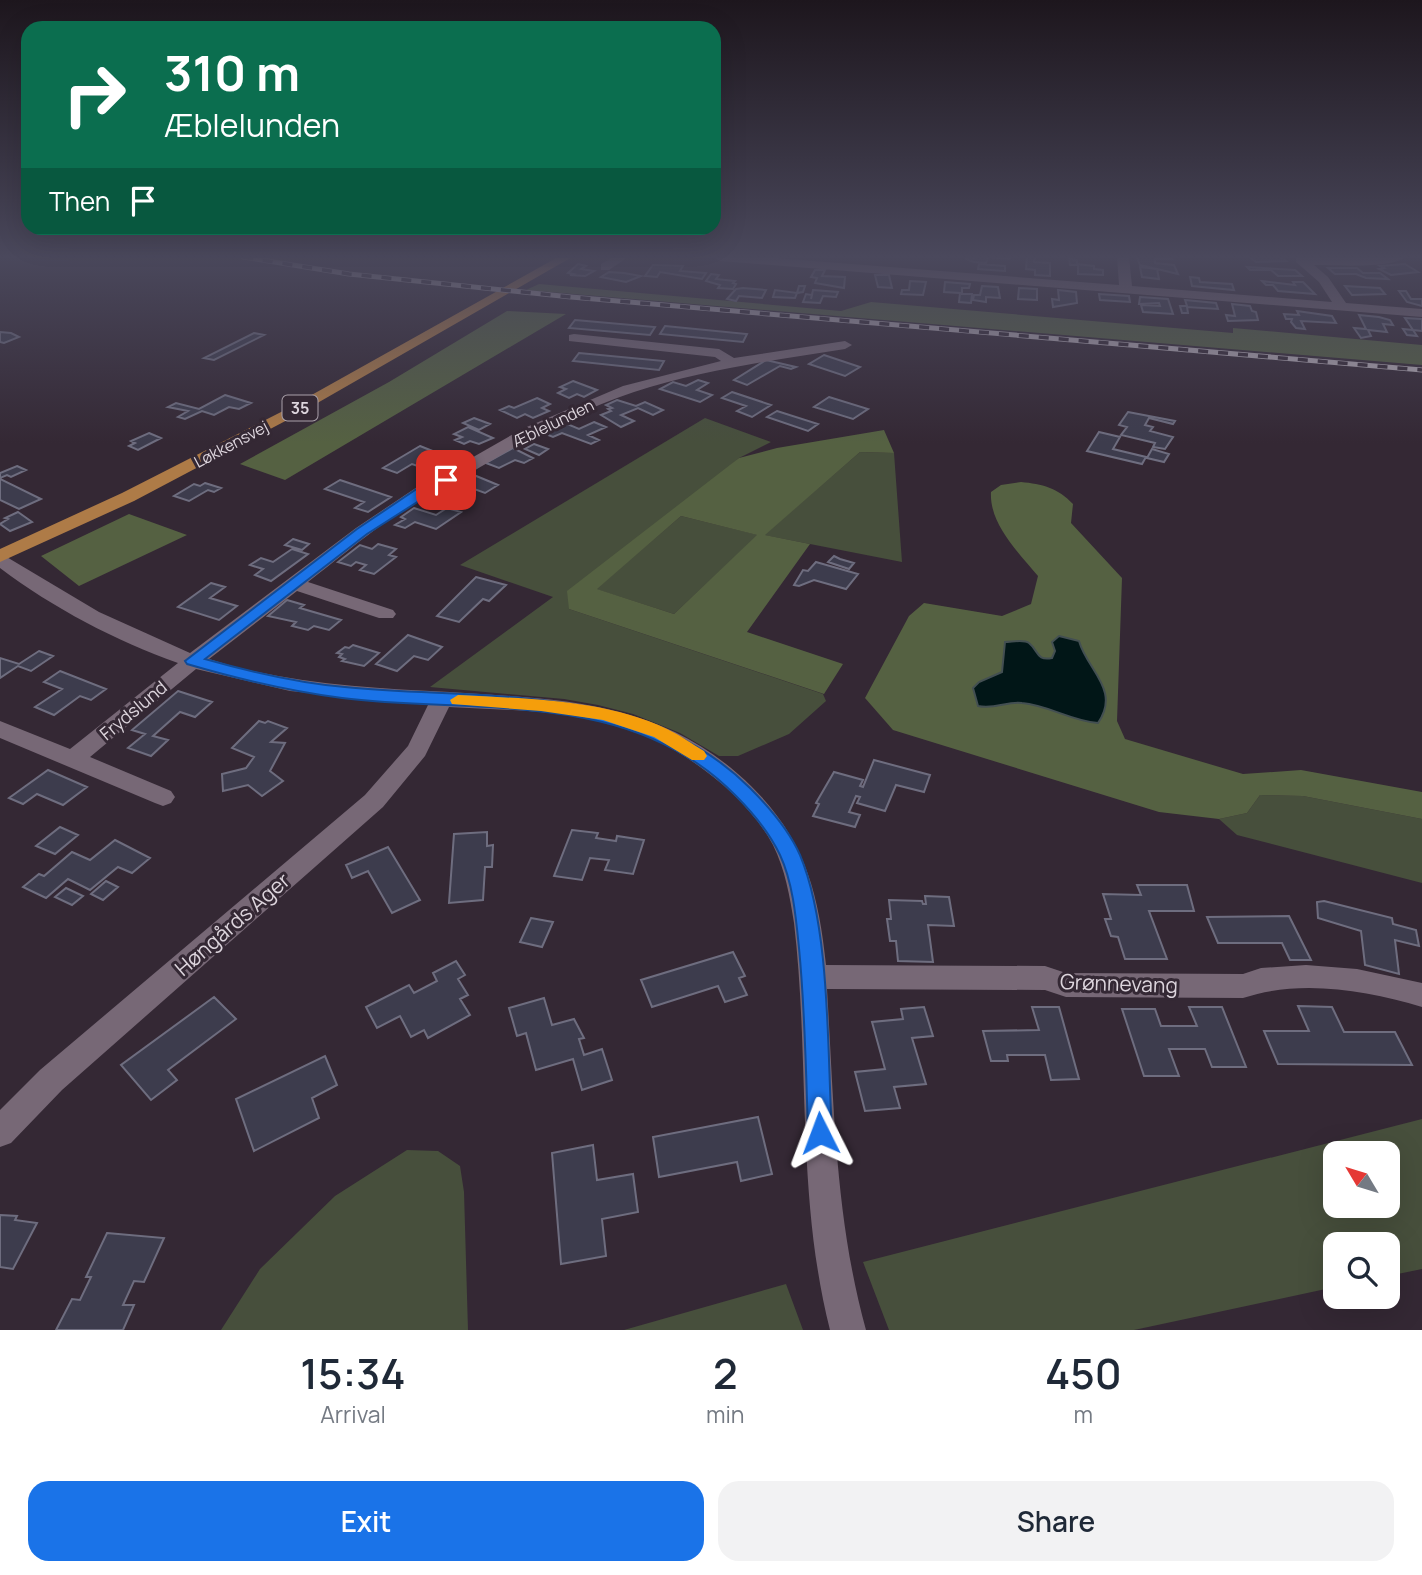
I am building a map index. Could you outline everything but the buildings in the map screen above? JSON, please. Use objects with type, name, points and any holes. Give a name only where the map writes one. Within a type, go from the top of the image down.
[{"type":"main road","name":"Løkkensvej","points":[[0,558],[242,439],[454,319]]},
{"type":"street","points":[[574,338],[719,353],[731,362]]},
{"type":"street","name":"Æblelunden","points":[[193,661],[362,531],[432,485],[446,480],[528,432],[628,389],[731,362],[797,350],[845,345]]},
{"type":"street","points":[[0,558],[65,602],[108,626],[193,661],[261,680],[316,688],[541,705],[605,715],[660,733],[720,769],[766,815],[790,856],[805,908],[813,978],[824,1206],[837,1295],[848,1330]]},
{"type":"street","points":[[295,584],[386,614]]},
{"type":"street","name":"Frydslund","points":[[73,759],[193,661]]},
{"type":"street","name":"Høngårds Ager","points":[[0,1132],[51,1080],[374,801],[417,750],[442,699]]},
{"type":"street","points":[[0,729],[163,797]]},
{"type":"street","name":"Grønnevang","points":[[813,978],[1045,978],[1066,985],[1243,986],[1261,978],[1331,978],[1372,982],[1422,995]]},
{"type":"green space","points":[[494,319],[557,319],[285,480],[240,464],[389,382]]},
{"type":"green space","points":[[873,319],[1070,319],[1233,333],[1233,328],[1422,345],[1422,365]]},
{"type":"green space","points":[[705,418],[771,442],[739,458],[569,609],[823,694],[826,701],[789,734],[738,756],[719,756],[680,733],[633,714],[598,705],[564,699],[430,687],[553,597],[460,565]]},
{"type":"green space","points":[[884,430],[894,453],[860,452],[765,535],[810,544],[747,632],[843,664],[824,694],[569,609],[567,591],[739,458],[777,448]],"holes":[[[681,516],[757,535],[674,614],[597,589]]]},
{"type":"green space","points":[[860,452],[894,453],[902,562],[764,535]]},
{"type":"green space","points":[[1021,482],[1049,488],[1062,494],[1073,504],[1071,523],[1122,578],[1117,721],[1125,739],[1243,774],[1301,770],[1422,792],[1422,819],[1303,796],[1260,795],[1247,813],[1219,819],[1159,812],[893,730],[865,698],[909,616],[924,603],[1002,616],[1031,604],[1038,576],[1000,527],[991,492],[1001,485]]},
{"type":"green space","points":[[129,514],[187,535],[79,586],[41,556]]},
{"type":"green space","points":[[681,516],[758,535],[674,614],[596,589]]},
{"type":"green space","points":[[1260,795],[1303,796],[1422,819],[1422,883],[1237,835],[1219,819],[1247,813]]},
{"type":"green space","points":[[1422,1119],[1422,1269],[1400,1274],[1400,1232],[1323,1232],[1323,1290],[1134,1330],[889,1330],[863,1262],[1323,1144],[1323,1218],[1400,1218],[1400,1141],[1336,1141]]},
{"type":"green space","points":[[407,1150],[438,1151],[460,1166],[464,1192],[468,1330],[221,1330],[260,1269],[335,1196]]},
{"type":"green space","points":[[786,1284],[803,1330],[624,1330]]},
{"type":"shaded area","points":[[1059,636],[1079,641],[1100,680],[1106,700],[1098,723],[1032,704],[978,706],[973,688],[979,682],[1002,672],[1005,642],[1027,642],[1040,657],[1047,659],[1052,658],[1055,651],[1052,642]]},
{"type":"railway","points":[[828,319],[1422,370]]},
{"type":"slow traffic","points":[[458,700],[541,705],[605,715],[660,733],[698,756]]},
{"type":"route","points":[[446,480],[432,485],[362,531],[193,661],[261,680],[344,693],[541,705],[605,715],[660,733],[720,769],[766,815],[790,856],[805,908],[813,978],[820,1133]]}]
